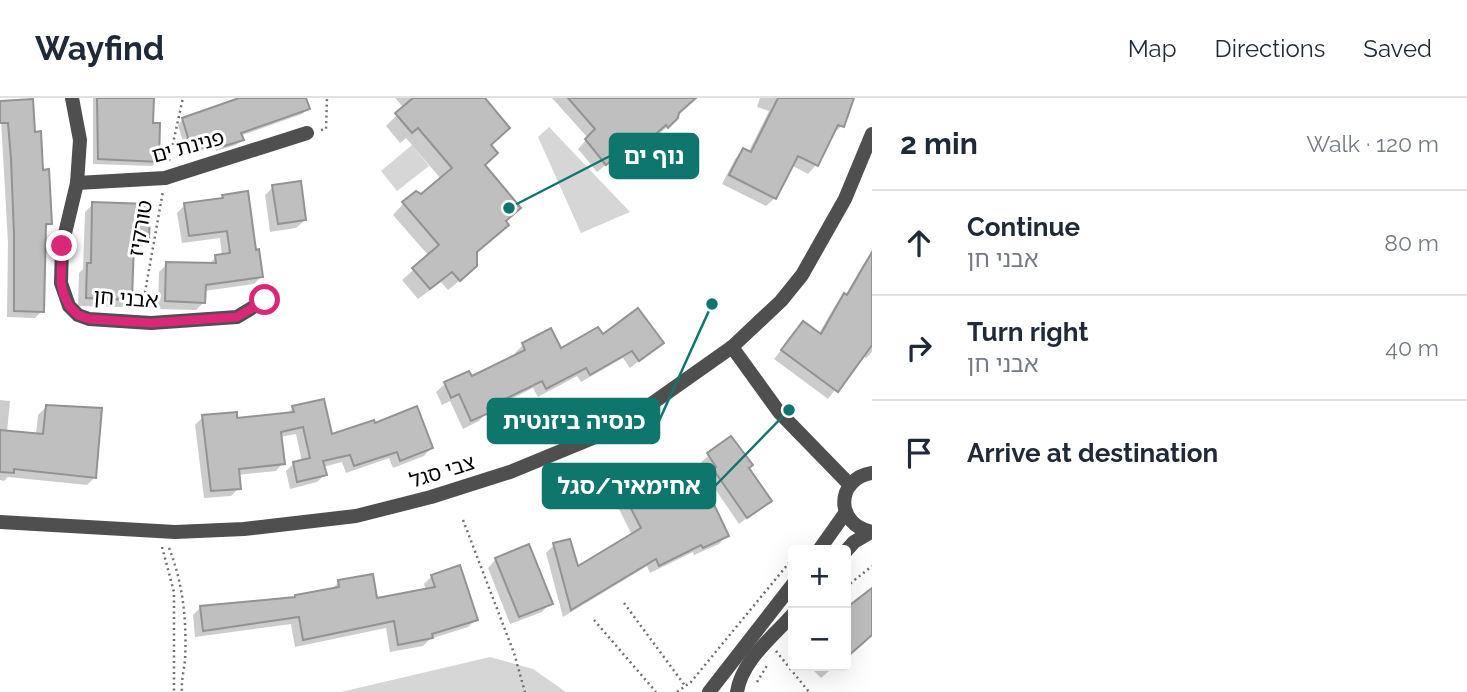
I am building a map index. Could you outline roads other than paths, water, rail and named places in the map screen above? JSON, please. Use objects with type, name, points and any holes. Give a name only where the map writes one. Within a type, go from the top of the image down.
[{"type":"street","name":"אבני חן","points":[[72,98],[80,139],[77,183],[62,246],[61,283],[69,306],[78,315],[89,319],[139,322],[237,317],[265,300]]},
{"type":"street","name":"פנינת ים","points":[[77,183],[165,178],[307,133]]},
{"type":"street","name":"צבי סגל","points":[[0,522],[175,533],[244,529],[356,516],[430,498],[510,472],[600,435],[647,408],[732,347],[781,300],[802,275],[845,199],[872,134]]},
{"type":"street","points":[[732,347],[779,412],[850,485]]},
{"type":"street","points":[[872,473],[856,479],[845,497],[846,512],[857,527],[872,532]]},
{"type":"street","points":[[823,545],[846,512]]},
{"type":"street","points":[[851,545],[872,532]]},
{"type":"street","points":[[709,692],[788,590]]},
{"type":"street","points":[[737,692],[739,679],[750,661],[772,647],[788,622]]},
{"type":"place","name":"נוף ים","points":[[509,208]]},
{"type":"place","name":"כנסיה ביזנטית","points":[[712,304]]},
{"type":"place","name":"אחימאיר/סגל","points":[[789,410]]}]
